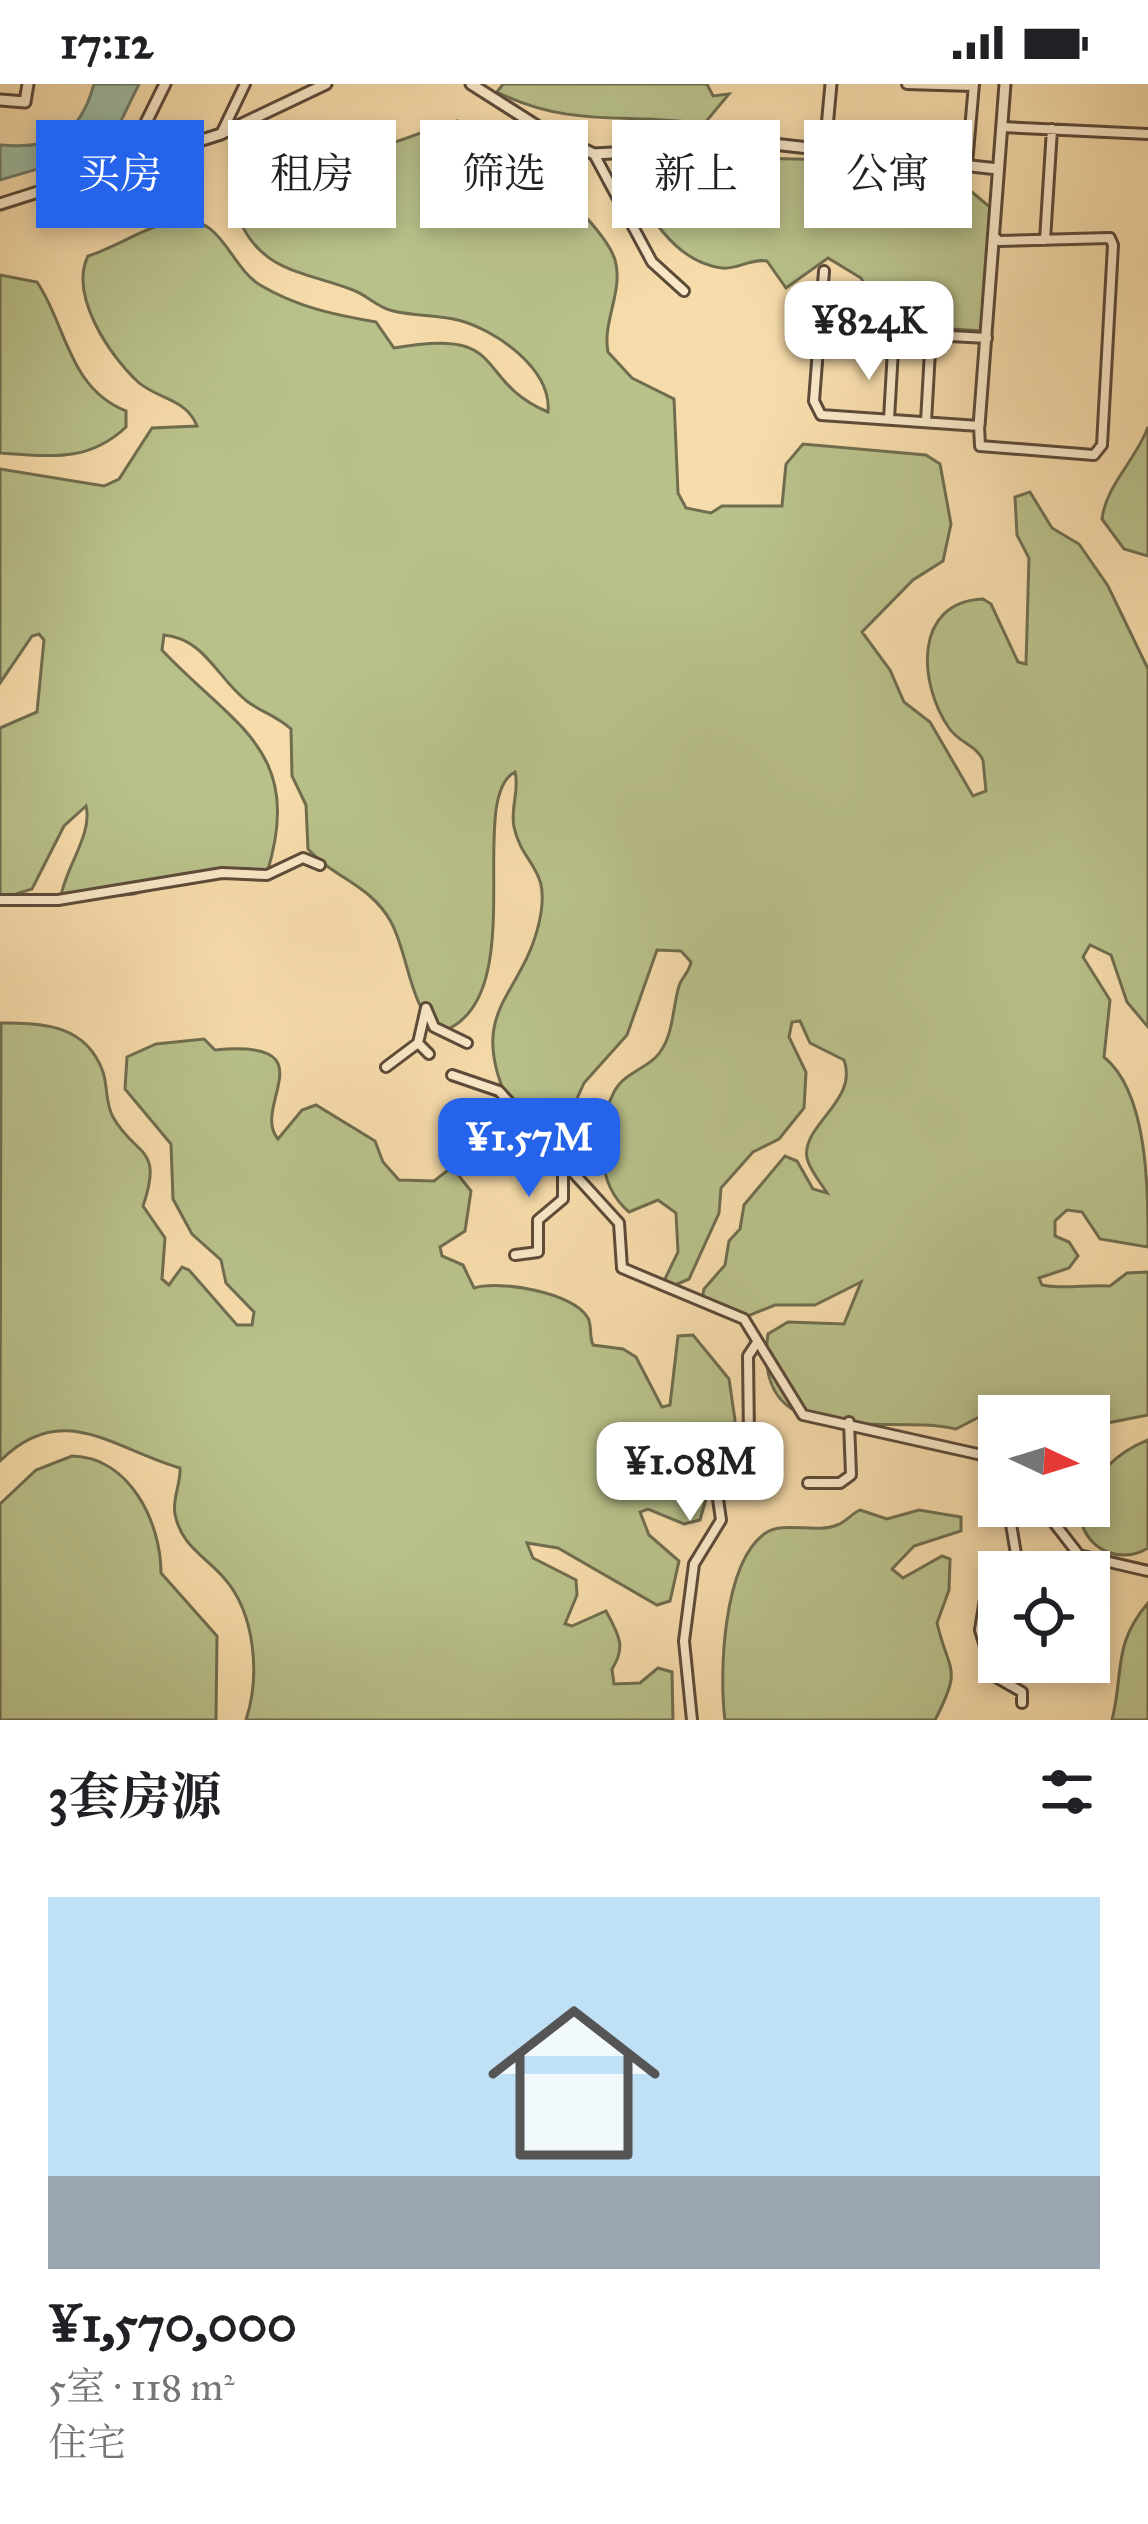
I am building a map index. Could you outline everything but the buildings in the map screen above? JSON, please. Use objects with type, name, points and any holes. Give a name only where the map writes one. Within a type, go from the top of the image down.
[{"type":"street","points":[[0,100],[25,102],[28,84]]},
{"type":"street","points":[[147,120],[165,84]]},
{"type":"street","points":[[221,134],[245,84]]},
{"type":"street","points":[[204,139],[326,84]]},
{"type":"street","points":[[470,84],[529,123],[594,154],[804,146]]},
{"type":"street","points":[[828,120],[831,84]]},
{"type":"street","points":[[908,84],[974,85],[971,120]]},
{"type":"street","points":[[993,236],[1000,242],[1110,238],[1102,445],[1094,455],[980,446],[979,426],[986,338],[993,236],[998,170],[1005,84]]},
{"type":"street","points":[[1002,127],[1148,134]]},
{"type":"street","points":[[1046,240],[1052,129]]},
{"type":"street","points":[[594,154],[652,262],[685,291]]},
{"type":"street","points":[[972,165],[998,170]]},
{"type":"street","points":[[0,204],[36,193]]},
{"type":"street","points":[[824,272],[814,401],[821,415],[979,426]]},
{"type":"street","points":[[801,328],[986,338]]},
{"type":"street","points":[[889,419],[893,350]]},
{"type":"street","points":[[926,422],[930,351]]},
{"type":"street","points":[[0,900],[58,900],[222,872],[268,875],[302,857],[320,865]]},
{"type":"street","points":[[386,1067],[418,1043],[426,1008],[434,1027],[467,1043]]},
{"type":"street","points":[[418,1043],[429,1054]]},
{"type":"street","points":[[452,1075],[499,1091],[619,1223],[622,1268],[744,1319],[802,1414],[978,1453]]},
{"type":"street","points":[[515,1255],[538,1252],[538,1220],[563,1199],[562,1164]]},
{"type":"street","points":[[692,1720],[684,1641],[694,1564],[721,1520],[718,1499],[742,1465],[749,1438],[748,1356],[757,1342]]},
{"type":"street","points":[[808,1483],[840,1483],[851,1475],[849,1422]]},
{"type":"street","points":[[1057,1527],[1076,1551]]},
{"type":"street","points":[[1110,1564],[1148,1571]]},
{"type":"street","points":[[1006,1683],[1022,1692],[1022,1703]]},
{"type":"green space","points":[[503,84],[707,84],[713,96],[729,94],[707,120],[657,120],[550,111],[497,92]]},
{"type":"green space","points":[[420,134],[420,228],[588,228],[588,220],[607,243],[617,271],[608,352],[632,378],[674,399],[678,493],[686,508],[711,513],[722,506],[782,506],[786,464],[803,444],[926,455],[940,464],[951,524],[943,561],[913,580],[862,632],[890,670],[904,702],[930,722],[973,796],[986,791],[983,760],[953,733],[939,710],[928,669],[928,648],[944,614],[983,599],[991,604],[1018,662],[1026,664],[1029,558],[1017,535],[1015,497],[1030,492],[1052,528],[1079,544],[1108,586],[1148,669],[1148,1027],[1127,1002],[1111,955],[1090,945],[1083,957],[1110,1000],[1104,1057],[1119,1073],[1137,1117],[1146,1170],[1148,1247],[1100,1239],[1082,1212],[1067,1210],[1055,1221],[1055,1236],[1069,1242],[1078,1256],[1069,1268],[1039,1278],[1042,1285],[1050,1286],[1110,1286],[1127,1273],[1148,1272],[1148,1415],[1110,1422],[1110,1395],[978,1395],[978,1418],[956,1429],[829,1422],[801,1414],[780,1399],[768,1373],[768,1334],[788,1322],[844,1324],[861,1282],[815,1305],[775,1305],[748,1316],[701,1304],[704,1289],[725,1265],[744,1205],[785,1156],[797,1161],[813,1189],[827,1193],[808,1162],[807,1146],[844,1088],[844,1060],[810,1043],[800,1021],[792,1022],[789,1037],[806,1072],[804,1108],[779,1139],[753,1152],[721,1188],[719,1213],[689,1279],[668,1288],[664,1281],[678,1252],[676,1213],[658,1200],[629,1212],[618,1201],[605,1172],[603,1123],[618,1086],[656,1057],[666,1041],[679,986],[691,962],[681,951],[657,950],[627,1035],[584,1083],[565,1125],[543,1135],[519,1121],[496,1067],[495,1022],[531,948],[542,890],[514,827],[515,772],[501,789],[495,819],[492,943],[485,982],[469,1013],[441,1032],[422,1010],[397,935],[383,909],[308,849],[306,805],[292,776],[291,729],[248,702],[201,652],[178,638],[164,635],[162,650],[236,721],[269,768],[277,797],[267,873],[188,876],[134,894],[67,900],[61,896],[86,827],[86,806],[64,826],[32,889],[0,899],[0,728],[37,712],[44,640],[39,634],[32,636],[0,683],[0,469],[104,486],[119,479],[152,428],[197,426],[179,404],[138,382],[104,341],[84,288],[88,256],[154,228],[204,225],[249,276],[274,293],[317,309],[376,322],[394,348],[431,343],[474,350],[524,399],[548,412],[547,396],[531,367],[489,333],[458,320],[388,309],[353,290],[287,268],[249,238],[244,228],[396,228],[396,142]]},
{"type":"green space","points":[[780,159],[804,159],[804,228],[972,228],[972,192],[991,208],[983,331],[888,325],[861,278],[828,258],[786,288],[767,261],[728,268],[705,264],[660,228],[780,228]]},
{"type":"green space","points":[[0,275],[37,282],[80,371],[107,401],[126,411],[126,427],[112,439],[68,455],[0,453]]},
{"type":"green space","points":[[1148,427],[1148,556],[1124,549],[1102,519],[1109,495]]},
{"type":"green space","points":[[1,1023],[62,1030],[96,1057],[113,1117],[149,1162],[143,1206],[165,1238],[162,1279],[169,1285],[182,1267],[189,1270],[237,1325],[252,1325],[254,1312],[226,1283],[221,1260],[192,1234],[173,1199],[171,1144],[125,1089],[127,1057],[156,1044],[204,1039],[215,1050],[250,1049],[270,1055],[279,1065],[272,1126],[278,1139],[302,1110],[316,1105],[375,1141],[383,1162],[399,1180],[434,1181],[452,1167],[471,1191],[465,1231],[440,1247],[442,1256],[463,1265],[474,1288],[535,1290],[580,1309],[588,1318],[593,1345],[623,1349],[636,1357],[662,1407],[670,1405],[678,1336],[693,1335],[729,1379],[735,1420],[731,1460],[710,1485],[700,1520],[684,1524],[648,1509],[640,1512],[649,1535],[679,1561],[670,1601],[657,1605],[558,1548],[527,1543],[533,1558],[576,1580],[577,1595],[565,1624],[572,1626],[606,1611],[620,1647],[612,1669],[614,1684],[640,1683],[658,1668],[672,1672],[673,1720],[246,1720],[254,1666],[249,1627],[235,1593],[188,1543],[178,1525],[174,1508],[180,1468],[110,1441],[66,1431],[45,1433],[23,1443],[0,1461]]},
{"type":"green space","points":[[1148,1440],[1148,1548],[1123,1555],[1100,1548],[1084,1527],[1110,1527],[1110,1464]]},
{"type":"green space","points":[[72,1456],[92,1459],[126,1480],[148,1514],[161,1573],[217,1636],[216,1720],[0,1720],[0,1504],[36,1470]]},
{"type":"green space","points":[[860,1510],[887,1519],[919,1510],[961,1517],[961,1531],[914,1546],[892,1569],[903,1578],[942,1556],[950,1559],[949,1590],[937,1623],[951,1679],[935,1720],[725,1720],[727,1621],[750,1549],[771,1530],[829,1527]]},
{"type":"green space","points":[[1148,1603],[1148,1720],[1112,1720],[1124,1646]]},
{"type":"shaded area","points":[[94,84],[139,84],[121,120],[78,120]]},
{"type":"shaded area","points":[[0,145],[34,145],[36,170],[0,180]]}]
